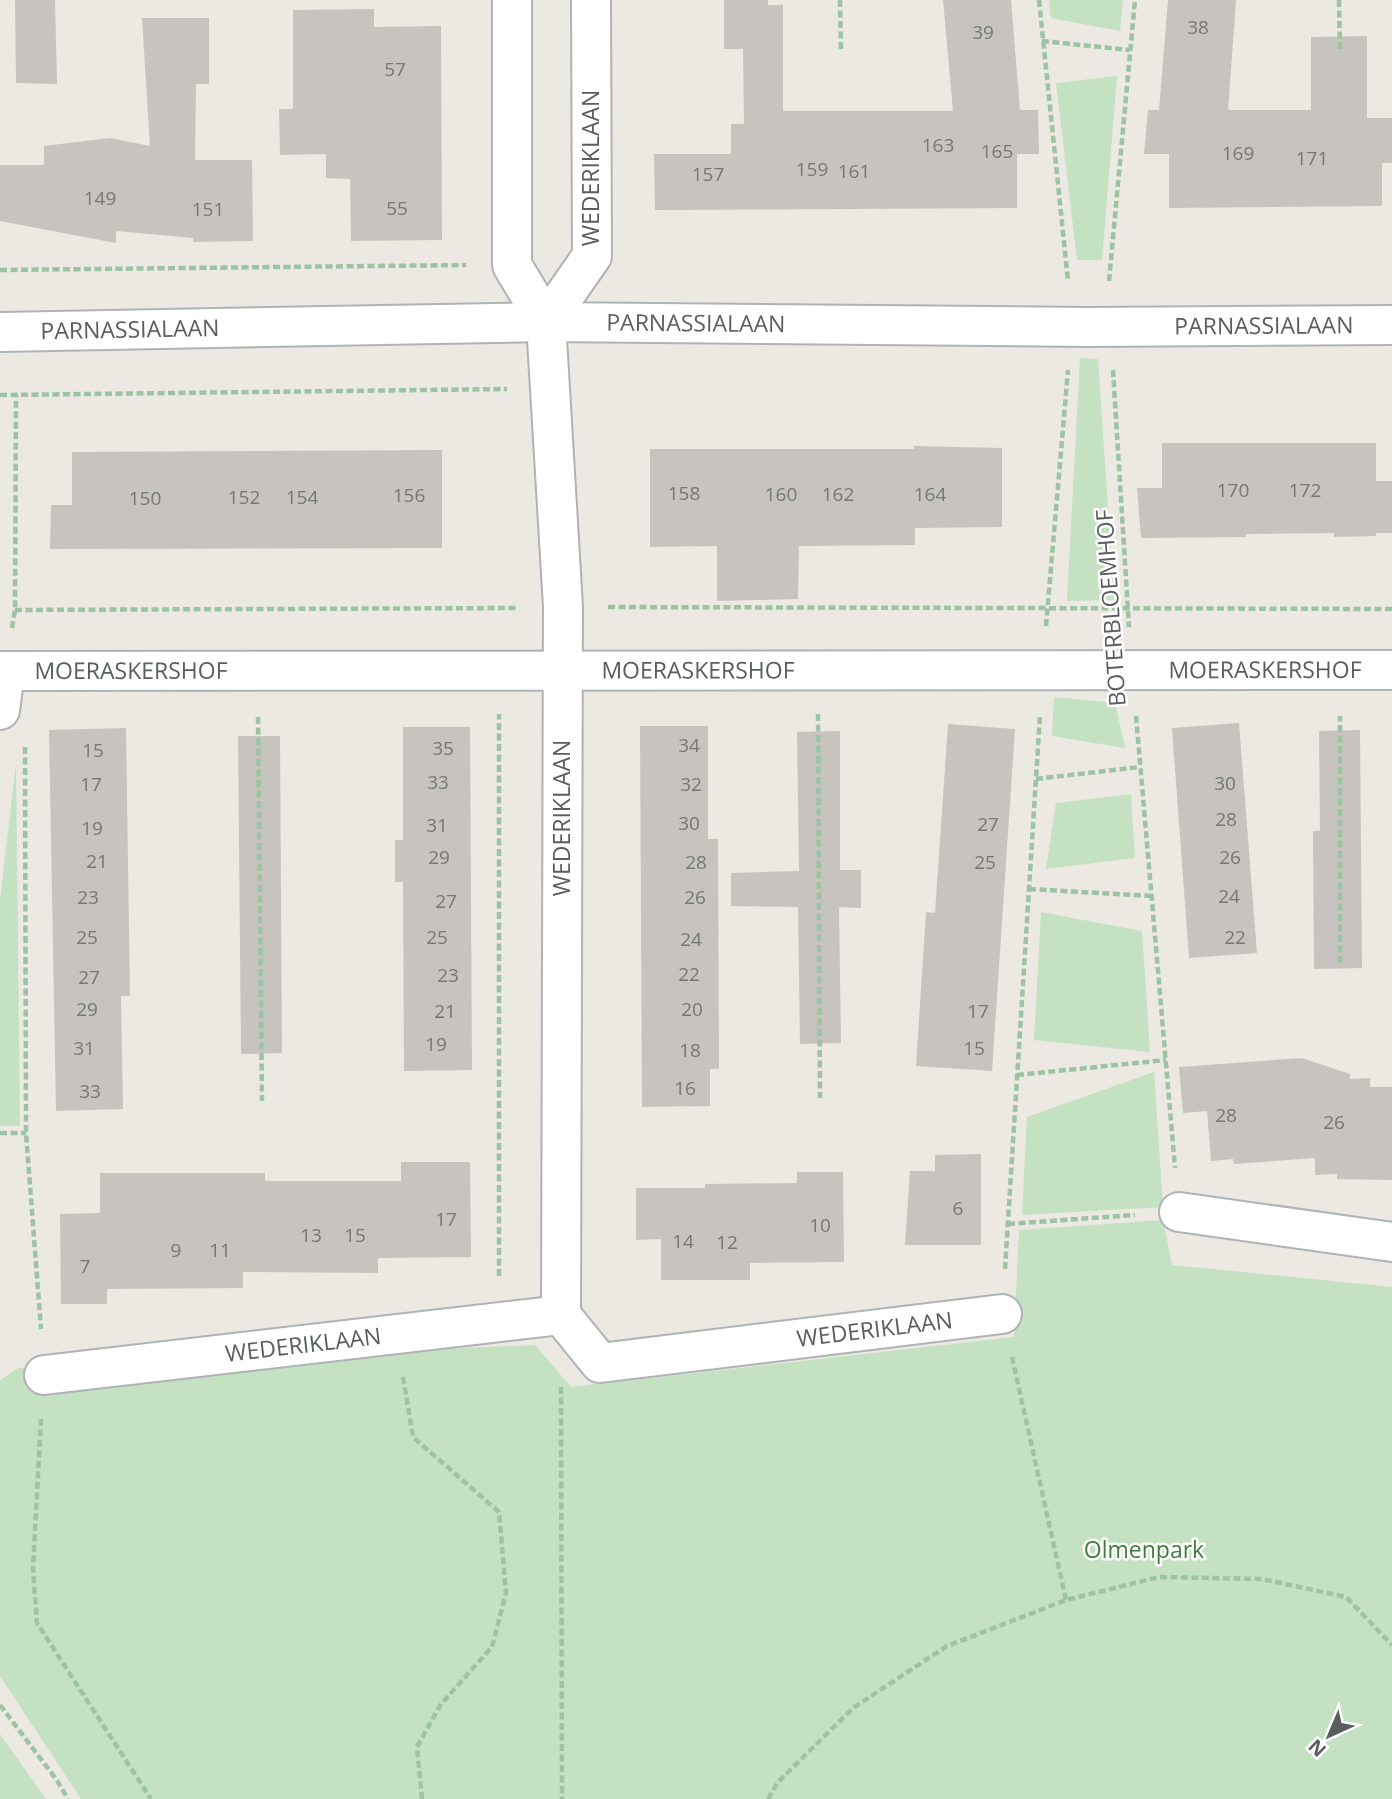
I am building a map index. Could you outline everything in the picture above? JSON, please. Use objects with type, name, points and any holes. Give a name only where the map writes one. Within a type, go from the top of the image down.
[{"type":"street","points":[[512,0],[512,265]]},
{"type":"street","name":"WEDERIKLAAN","points":[[546,322],[592,256],[591,0]]},
{"type":"street","name":"WEDERIKLAAN","points":[[512,265],[546,322],[563,607],[561,1315],[600,1363],[1002,1314]]},
{"type":"street","name":"PARNASSIALAAN","points":[[0,332],[546,322],[1392,325]]},
{"type":"street","name":"MOERASKERSHOF","points":[[2,672],[1392,670]]},
{"type":"street","points":[[0,710],[2,672]]},
{"type":"street","points":[[1179,1212],[1392,1242]]},
{"type":"street","name":"WEDERIKLAAN","points":[[44,1376],[561,1315]]},
{"type":"path","points":[[841,0],[841,51]]},
{"type":"path","name":"BOTERBLOEMHOF","points":[[1135,0],[1108,295],[1132,670],[1179,1212]]},
{"type":"path","points":[[1339,0],[1340,49]]},
{"type":"path","points":[[1042,41],[1130,50]]},
{"type":"path","points":[[0,270],[512,265]]},
{"type":"path","points":[[0,395],[550,388]]},
{"type":"path","points":[[16,394],[15,610],[2,672],[25,720],[26,1133],[44,1376],[33,1569],[37,1623],[151,1799]]},
{"type":"path","points":[[15,610],[563,607],[1392,609]]},
{"type":"path","points":[[1340,670],[1340,963]]},
{"type":"path","points":[[499,671],[499,1321]]},
{"type":"path","points":[[818,671],[820,1098]]},
{"type":"path","points":[[258,672],[262,1101]]},
{"type":"path","points":[[1036,779],[1140,767]]},
{"type":"path","points":[[1028,890],[1151,896]]},
{"type":"path","points":[[1017,1076],[1166,1060]]},
{"type":"path","points":[[0,1133],[26,1133]]},
{"type":"path","points":[[1007,1224],[1179,1212]]},
{"type":"path","points":[[1002,1314],[1066,1600]]},
{"type":"path","points":[[396,1333],[413,1437],[499,1512],[506,1594],[492,1647],[441,1703],[417,1747],[422,1799]]},
{"type":"path","points":[[561,1384],[562,1799]]},
{"type":"path","points":[[768,1799],[778,1782],[853,1709],[947,1646],[1066,1600],[1159,1577],[1262,1579],[1346,1597],[1392,1645]]},
{"type":"path","points":[[0,1705],[68,1799]]},
{"type":"green space","points":[[1049,0],[1123,0],[1120,31],[1051,18]]},
{"type":"green space","points":[[1117,76],[1102,260],[1077,260],[1056,83]]},
{"type":"green space","points":[[1080,358],[1098,359],[1114,600],[1067,601]]},
{"type":"green space","points":[[1054,697],[1115,703],[1125,748],[1052,736]]},
{"type":"green space","points":[[16,764],[20,1126],[0,1126],[0,900]]},
{"type":"green space","points":[[1131,794],[1135,858],[1046,869],[1056,803]]},
{"type":"green space","points":[[1041,912],[1142,931],[1150,1052],[1034,1040]]},
{"type":"green space","points":[[1154,1072],[1163,1207],[1022,1215],[1027,1117]]},
{"type":"green space","name":"Olmenpark","points":[[1163,1220],[1172,1265],[1392,1287],[1392,1799],[81,1799],[0,1676],[0,1380],[19,1368],[535,1345],[571,1387],[1014,1337],[1019,1230]]},
{"type":"green space","points":[[0,1734],[46,1799],[0,1799]]},
{"type":"building","points":[[15,0],[55,0],[57,84],[16,83]]},
{"type":"building","points":[[724,0],[768,0],[768,5],[783,5],[783,111],[953,111],[943,0],[1011,0],[1020,110],[1038,110],[1039,154],[1017,154],[1017,208],[655,210],[654,154],[731,154],[731,124],[744,124],[743,49],[724,49]]},
{"type":"building","points":[[1168,0],[1236,0],[1228,110],[1311,110],[1311,37],[1367,36],[1367,118],[1392,118],[1392,163],[1382,163],[1382,206],[1169,208],[1169,154],[1144,154],[1148,110],[1159,110]]},
{"type":"building","points":[[374,9],[374,27],[441,26],[442,240],[351,241],[350,179],[326,178],[326,154],[280,155],[279,109],[293,109],[293,10]]},
{"type":"building","points":[[142,18],[209,18],[209,84],[196,84],[195,160],[252,160],[253,241],[193,242],[193,238],[116,231],[116,243],[0,221],[0,165],[44,165],[44,146],[110,138],[150,146]]},
{"type":"building","points":[[1162,443],[1376,443],[1376,481],[1392,481],[1392,533],[1334,537],[1334,533],[1141,538],[1137,488],[1162,488]]},
{"type":"building","points":[[914,446],[1002,448],[1002,527],[915,528],[915,545],[799,546],[798,599],[717,601],[717,546],[650,547],[650,449],[914,449]]},
{"type":"building","points":[[442,450],[442,548],[50,549],[51,505],[72,505],[72,452]]},
{"type":"building","points":[[1239,723],[1257,953],[1189,958],[1172,728]]},
{"type":"building","points":[[948,724],[1015,729],[992,1071],[916,1066],[926,912],[935,913]]},
{"type":"building","points":[[640,726],[708,726],[708,839],[718,839],[719,1069],[710,1069],[710,1106],[642,1107]]},
{"type":"building","points":[[403,727],[470,727],[472,1070],[404,1071],[403,882],[395,882],[395,840],[403,840]]},
{"type":"building","points":[[126,728],[130,996],[121,996],[123,1109],[56,1111],[49,730]]},
{"type":"building","points":[[1360,730],[1362,968],[1314,969],[1313,831],[1320,831],[1319,731]]},
{"type":"building","points":[[840,731],[840,870],[861,870],[861,908],[839,907],[841,1043],[800,1044],[798,907],[731,906],[731,873],[799,871],[797,732]]},
{"type":"building","points":[[238,736],[280,736],[282,1053],[241,1054]]},
{"type":"building","points":[[1302,1058],[1350,1074],[1350,1079],[1370,1078],[1370,1087],[1392,1087],[1392,1180],[1337,1179],[1337,1174],[1315,1175],[1315,1158],[1234,1164],[1233,1159],[1211,1161],[1207,1111],[1183,1113],[1179,1067]]},
{"type":"building","points":[[981,1154],[981,1245],[905,1245],[910,1171],[935,1171],[935,1155]]},
{"type":"building","points":[[401,1162],[470,1162],[471,1257],[378,1258],[378,1273],[243,1272],[243,1288],[107,1289],[107,1304],[61,1304],[60,1214],[100,1213],[100,1173],[265,1173],[265,1181],[401,1181]]},
{"type":"building","points":[[797,1172],[843,1172],[844,1262],[750,1263],[750,1280],[661,1280],[661,1239],[636,1240],[636,1188],[705,1188],[705,1184],[797,1183]]}]
